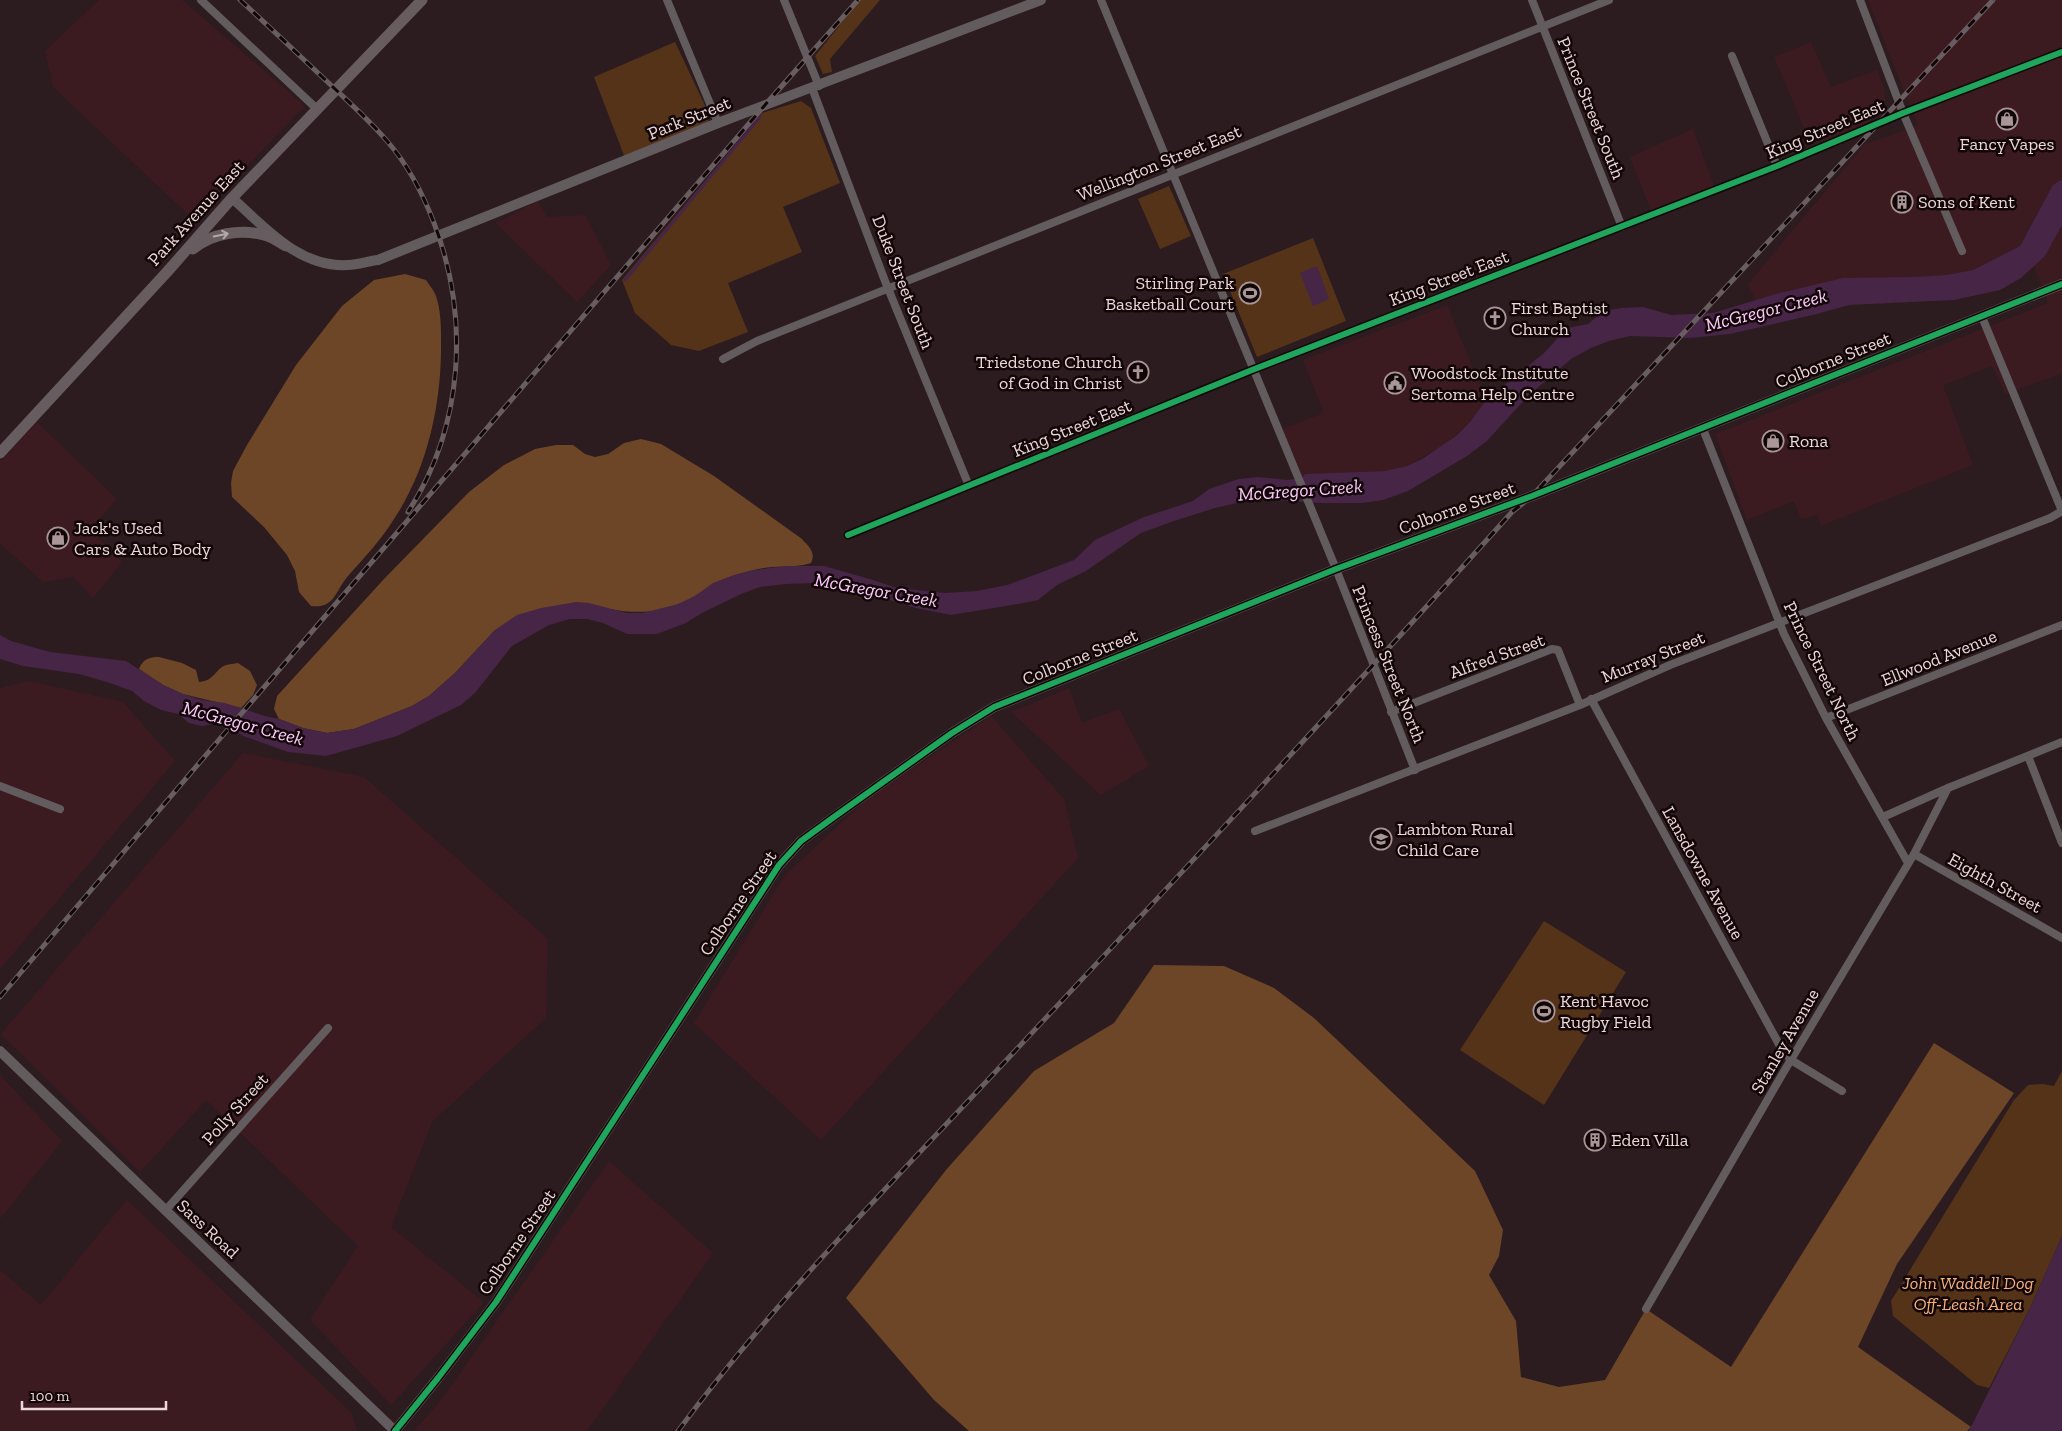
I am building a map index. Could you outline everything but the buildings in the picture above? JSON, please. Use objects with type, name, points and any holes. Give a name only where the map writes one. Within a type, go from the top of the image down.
[{"type":"main road","name":"Park Avenue East","points":[[0,452],[167,272],[232,198],[422,0]]},
{"type":"main road","points":[[167,272],[200,243],[223,235],[256,234],[266,236],[286,246]]},
{"type":"street","points":[[201,0],[317,109]]},
{"type":"street","points":[[667,0],[718,124]]},
{"type":"street","name":"Duke Street South","points":[[784,0],[888,288],[969,486]]},
{"type":"street","name":"Park Street","points":[[232,198],[286,246],[318,262],[348,265],[378,260],[718,124],[1041,0]]},
{"type":"street","name":"Princess Street North","points":[[1100,0],[1336,569],[1415,770]]},
{"type":"street","name":"Prince Street South","points":[[1532,0],[1622,227]]},
{"type":"street","name":"Wellington Street East","points":[[723,359],[757,341],[1609,0]]},
{"type":"street","points":[[1860,0],[1903,113],[1962,251]]},
{"type":"street","name":"King Street East","points":[[848,535],[1252,370],[1622,227],[1777,166],[1903,113],[2062,52]]},
{"type":"street","points":[[1732,56],[1777,166]]},
{"type":"street","name":"Colborne Street","points":[[395,1431],[496,1302],[779,865],[800,841],[952,733],[994,707],[1336,569],[1532,496],[1703,429],[2062,284]]},
{"type":"street","points":[[1982,317],[2062,511]]},
{"type":"street","name":"Prince Street North","points":[[1703,429],[1779,623],[1826,718],[1908,863]]},
{"type":"street","name":"Murray Street","points":[[1255,831],[1580,705],[1591,698],[1670,665],[2050,518],[2062,511]]},
{"type":"street","name":"Ellwood Avenue","points":[[1826,718],[2062,625]]},
{"type":"street","name":"Alfred Street","points":[[1391,712],[1552,649],[1558,650],[1580,705]]},
{"type":"street","name":"Lansdowne Avenue","points":[[1591,698],[1781,1048],[1791,1060]]},
{"type":"street","points":[[1882,817],[2062,742]]},
{"type":"street","points":[[2028,756],[2062,843]]},
{"type":"street","points":[[0,786],[60,810]]},
{"type":"street","name":"Stanley Avenue","points":[[1646,1309],[1914,854],[1948,788]]},
{"type":"street","name":"Eighth Street","points":[[1914,854],[2062,938]]},
{"type":"street","name":"Polly Street","points":[[165,1211],[328,1028]]},
{"type":"street","name":"Sass Road","points":[[0,1051],[395,1431]]},
{"type":"street","points":[[1791,1060],[1842,1091]]},
{"type":"shaded area","points":[[99,0],[182,0],[305,106],[194,220],[53,87],[45,51]]},
{"type":"shaded area","points":[[1868,0],[2062,0],[2062,179],[2053,185],[2020,246],[1973,270],[1946,275],[1808,287],[1756,300],[1748,284],[1865,144],[1918,126]]},
{"type":"shaded area","points":[[1811,42],[1831,87],[1877,70],[1885,91],[1885,104],[1874,118],[1862,126],[1818,143],[1815,134],[1806,133],[1774,57]]},
{"type":"shaded area","points":[[1693,129],[1714,186],[1651,211],[1630,157]]},
{"type":"shaded area","points":[[538,201],[547,217],[585,215],[611,265],[577,302],[496,223]]},
{"type":"shaded area","points":[[2062,225],[2062,373],[2006,394],[1992,366],[1943,385],[1973,465],[1821,526],[1817,515],[1801,519],[1794,501],[1747,520],[1715,434],[2048,303],[2034,266],[2045,256]]},
{"type":"shaded area","points":[[405,274],[426,280],[435,294],[438,303],[441,331],[440,375],[438,396],[429,439],[415,481],[389,527],[348,576],[334,598],[325,605],[311,606],[299,592],[295,571],[287,555],[264,527],[232,497],[231,483],[233,471],[296,365],[342,306],[374,280]]},
{"type":"shaded area","points":[[1447,305],[1486,400],[1470,422],[1446,444],[1407,466],[1385,471],[1305,474],[1303,477],[1282,429],[1319,415],[1323,410],[1303,360]]},
{"type":"shaded area","points":[[37,422],[117,499],[90,529],[122,562],[93,598],[74,577],[43,582],[0,543],[0,462]]},
{"type":"shaded area","points":[[641,439],[661,444],[714,476],[802,539],[812,553],[811,563],[797,566],[763,568],[730,577],[675,606],[665,609],[632,612],[610,609],[495,630],[455,673],[429,696],[412,706],[354,729],[327,733],[303,728],[279,719],[274,709],[277,696],[384,579],[469,492],[504,465],[535,449],[556,445],[573,445],[585,454],[595,457],[608,454],[624,443]]},
{"type":"shaded area","points":[[159,657],[182,663],[196,670],[199,682],[210,679],[224,666],[238,663],[250,671],[257,685],[253,695],[241,708],[183,694],[163,685],[139,669],[147,659]]},
{"type":"shaded area","points":[[29,681],[123,702],[175,761],[0,969],[0,688]]},
{"type":"shaded area","points":[[1069,688],[1082,723],[1119,709],[1149,766],[1101,795],[1011,712]]},
{"type":"shaded area","points":[[991,716],[1064,799],[1078,858],[821,1140],[694,1023],[786,874],[864,802]]},
{"type":"shaded area","points":[[243,753],[364,777],[548,939],[546,1018],[432,1122],[391,1227],[484,1302],[391,1405],[310,1320],[358,1246],[206,1100],[140,1172],[1,1034]]},
{"type":"shaded area","points":[[1154,965],[1224,966],[1274,988],[1314,1018],[1475,1171],[1503,1230],[1499,1256],[1489,1275],[1516,1321],[1521,1377],[1559,1387],[1605,1380],[1646,1309],[1731,1367],[1934,1043],[2014,1093],[1897,1264],[1858,1347],[1971,1427],[1967,1431],[969,1431],[934,1400],[846,1298],[946,1170],[1034,1071],[1114,1023]]},
{"type":"shaded area","points":[[0,1075],[62,1141],[0,1219]]},
{"type":"shaded area","points":[[609,1161],[713,1253],[587,1431],[414,1431],[443,1398]]},
{"type":"shaded area","points":[[127,1200],[352,1413],[357,1431],[0,1431],[0,1270],[41,1305]]},
{"type":"green space","points":[[860,0],[880,0],[830,59],[832,72],[823,74],[815,56]]},
{"type":"green space","points":[[675,42],[710,116],[708,123],[625,158],[594,77]]},
{"type":"green space","points":[[801,101],[811,108],[840,183],[783,207],[802,252],[728,283],[748,332],[699,351],[671,345],[635,313],[622,280],[762,113]]},
{"type":"green space","points":[[1169,186],[1191,236],[1160,249],[1138,199]]},
{"type":"green space","points":[[1313,238],[1346,321],[1257,357],[1223,274]]},
{"type":"green space","name":"Kent Havoc Rugby Field","points":[[1544,921],[1626,972],[1544,1105],[1460,1050]]},
{"type":"green space","name":"John Waddell Dog Off-Leash Area","points":[[2062,1071],[2062,1236],[2030,1308],[1989,1388],[1977,1385],[1893,1316],[1891,1301],[2014,1100],[2028,1085],[2042,1084],[2054,1086]]},
{"type":"water","name":"McGregor Creek","points":[[2062,179],[2062,225],[2045,256],[2021,278],[2000,290],[1954,300],[1849,305],[1730,334],[1690,338],[1630,336],[1609,341],[1571,359],[1528,396],[1487,441],[1467,456],[1408,491],[1383,500],[1363,503],[1322,503],[1255,499],[1215,508],[1141,533],[1086,571],[1057,585],[1038,600],[951,615],[916,608],[854,589],[813,583],[786,584],[760,587],[741,594],[686,623],[657,634],[627,634],[603,623],[587,619],[570,619],[549,625],[512,646],[475,693],[461,705],[397,736],[326,756],[288,752],[246,737],[217,723],[202,726],[189,723],[178,714],[161,710],[144,701],[132,691],[107,682],[79,674],[23,666],[0,659],[0,635],[11,641],[50,652],[126,661],[163,685],[183,694],[202,700],[225,703],[303,728],[327,733],[354,729],[412,706],[429,696],[455,673],[495,630],[517,615],[541,608],[576,602],[589,603],[627,613],[643,613],[678,604],[695,596],[713,583],[734,575],[754,570],[787,566],[824,566],[897,588],[945,593],[977,591],[1007,585],[1074,560],[1095,540],[1144,517],[1193,501],[1209,489],[1239,479],[1258,477],[1287,480],[1302,478],[1305,474],[1385,471],[1407,466],[1422,459],[1456,436],[1470,422],[1486,400],[1544,353],[1567,328],[1588,324],[1604,311],[1643,307],[1671,315],[1713,313],[1776,294],[1843,278],[1915,277],[1946,275],[1973,270],[2020,246],[2053,185]]},
{"type":"water","points":[[1317,266],[1329,299],[1313,306],[1300,273]]},
{"type":"water","points":[[2062,1236],[2062,1431],[1969,1431],[2030,1308]]},
{"type":"waterway","points":[[625,280],[760,117]]},
{"type":"railway","points":[[240,0],[354,107],[387,141],[402,160],[425,201],[446,259],[453,296],[456,370],[450,408],[441,444],[427,479],[408,512]]},
{"type":"railway","points":[[0,997],[765,105],[858,0]]},
{"type":"railway","points":[[678,1431],[753,1336],[834,1244],[1258,791],[1512,512],[1532,496],[1993,0]]},
{"type":"cycle path","points":[[848,535],[1252,370],[1777,166],[1903,113],[2062,52]]},
{"type":"cycle path","points":[[395,1431],[496,1302],[779,865],[801,841],[952,733],[994,707],[1336,569],[1532,496],[2062,284]]},
{"type":"place","name":"Fancy Vapes","points":[[2007,119]]},
{"type":"place","name":"Sons of Kent","points":[[1902,202]]},
{"type":"place","name":"Stirling Park Basketball Court","points":[[1250,293]]},
{"type":"place","name":"First Baptist Church","points":[[1495,318]]},
{"type":"place","name":"Triedstone Church of God in Christ","points":[[1138,372]]},
{"type":"place","name":"Woodstock Institute Sertoma Help Centre","points":[[1395,383]]},
{"type":"place","name":"Rona","points":[[1773,441]]},
{"type":"place","name":"Jack's Used Cars & Auto Body","points":[[58,538]]},
{"type":"place","name":"Lambton Rural Child Care","points":[[1381,839]]},
{"type":"place","name":"Kent Havoc Rugby Field","points":[[1544,1011]]},
{"type":"place","name":"Eden Villa","points":[[1595,1140]]}]
